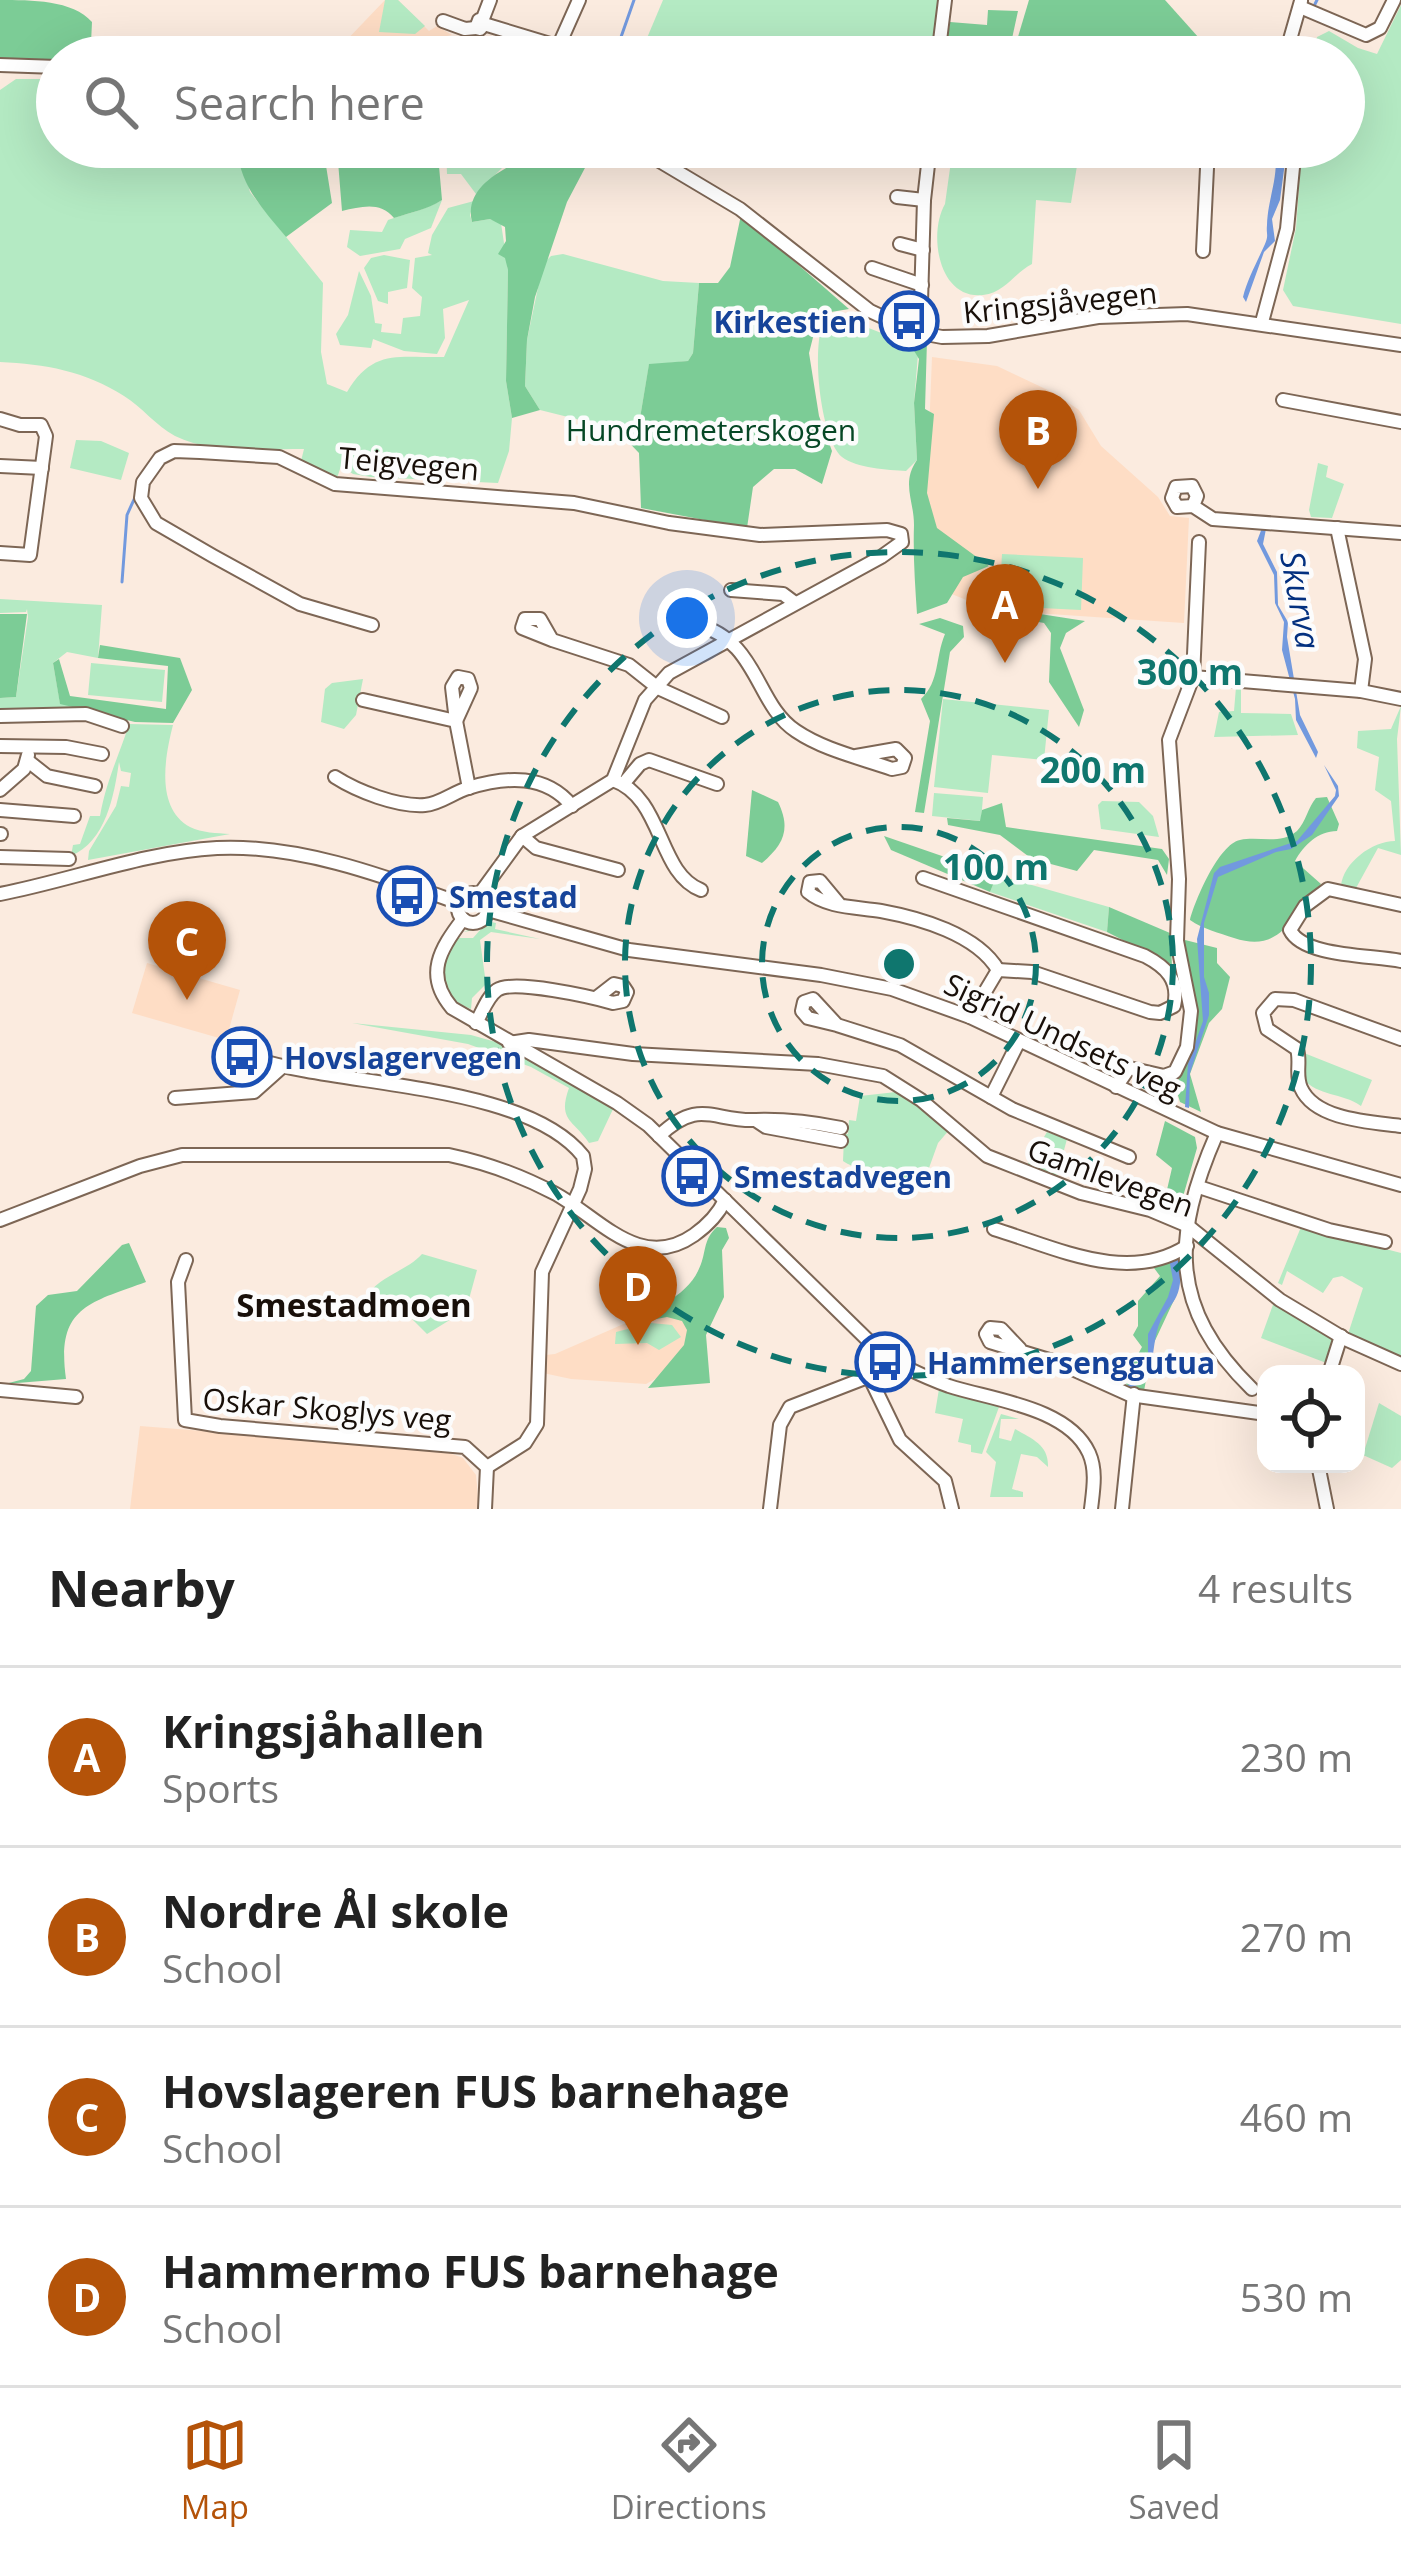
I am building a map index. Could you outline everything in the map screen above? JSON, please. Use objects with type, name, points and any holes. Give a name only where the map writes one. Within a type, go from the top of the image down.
[{"type":"street","points":[[481,24],[490,0]]},
{"type":"street","points":[[563,36],[579,0]]},
{"type":"street","points":[[941,36],[945,0]]},
{"type":"street","points":[[1291,36],[1300,3],[1366,35],[1380,28],[1394,0]]},
{"type":"street","points":[[443,21],[465,29],[481,24],[526,36]]},
{"type":"street","points":[[0,65],[36,66]]},
{"type":"street","name":"Kringsjåvegen","points":[[671,168],[740,209],[870,311],[915,332],[988,336],[1098,316],[1152,314],[1262,322],[1401,345]]},
{"type":"street","points":[[921,302],[927,168]]},
{"type":"street","points":[[1203,251],[1207,168]]},
{"type":"street","points":[[1262,322],[1287,229],[1293,168]]},
{"type":"street","points":[[896,197],[924,200]]},
{"type":"street","points":[[900,244],[923,250]]},
{"type":"street","points":[[872,268],[922,285]]},
{"type":"street","points":[[1283,400],[1401,422]]},
{"type":"street","points":[[0,419],[45,428],[30,555],[0,553]]},
{"type":"street","name":"Teigvegen","points":[[372,625],[300,604],[156,523],[142,498],[150,467],[174,451],[256,454],[279,457],[334,484],[574,502],[669,523],[760,535],[886,530],[901,534],[902,542],[881,557],[795,603]]},
{"type":"street","points":[[0,466],[42,468]]},
{"type":"street","points":[[1193,506],[1213,520],[1401,533]]},
{"type":"street","points":[[1337,528],[1365,659],[1361,691]]},
{"type":"street","points":[[1116,1087],[1129,1068],[1164,1076],[1175,1072],[1187,1047],[1191,1011],[1177,941],[1179,879],[1169,740],[1193,677],[1199,542]]},
{"type":"street","points":[[619,782],[655,685],[795,603],[783,594],[730,590]]},
{"type":"street","points":[[697,624],[741,651],[784,721],[856,756]]},
{"type":"street","points":[[552,640],[629,665],[655,685],[722,718]]},
{"type":"street","points":[[1193,677],[1361,691],[1401,699]]},
{"type":"street","points":[[363,700],[456,721],[469,788]]},
{"type":"street","points":[[0,716],[86,715],[122,726]]},
{"type":"street","points":[[18,716],[26,752],[47,776],[95,786]]},
{"type":"street","points":[[0,746],[26,752],[66,747],[102,754]]},
{"type":"street","points":[[0,790],[26,752]]},
{"type":"street","points":[[479,895],[522,836],[619,782],[640,764],[649,760],[717,784]]},
{"type":"street","points":[[335,777],[352,788],[428,805],[469,788],[532,779],[550,784],[572,806]]},
{"type":"street","points":[[619,782],[651,816],[679,876],[701,890]]},
{"type":"street","points":[[0,810],[74,816]]},
{"type":"street","points":[[522,836],[536,848],[618,870]]},
{"type":"street","points":[[0,894],[182,853],[233,848],[311,858],[459,903]]},
{"type":"street","points":[[0,857],[69,859]]},
{"type":"street","points":[[840,904],[920,920],[980,949],[998,970],[1032,972],[1150,1012],[1174,1006],[1177,996],[1172,976],[1145,956],[923,878]]},
{"type":"street","points":[[1401,904],[1328,889],[1304,906],[1290,930],[1301,943],[1316,948],[1401,961]]},
{"type":"street","points":[[459,903],[467,895],[479,895],[487,903],[488,910],[476,922],[463,919]]},
{"type":"street","points":[[459,903],[463,919],[439,954],[437,984],[452,1008],[605,1096],[659,1136],[881,1353],[947,1385],[1050,1418],[1070,1430],[1092,1464],[1091,1509]]},
{"type":"street","name":"Sigrid Undsets veg","points":[[488,910],[628,950],[868,983],[970,1017],[1217,1133],[1401,1185]]},
{"type":"street","points":[[970,1017],[998,970]]},
{"type":"street","points":[[476,1023],[493,992],[502,986],[596,998]]},
{"type":"street","points":[[1401,1039],[1287,999],[1270,1003],[1263,1013],[1267,1029],[1297,1049],[1299,1084],[1313,1104],[1346,1116],[1401,1126]]},
{"type":"street","points":[[837,1025],[900,1045],[1047,1126],[1130,1156]]},
{"type":"street","name":"Gamlevegen","points":[[509,1043],[529,1040],[633,1054],[818,1064],[883,1076],[921,1100],[987,1156],[1081,1193],[1182,1223],[1280,1300],[1401,1364]]},
{"type":"street","points":[[991,1096],[1018,1041]]},
{"type":"street","points":[[256,1059],[469,1099],[552,1130],[583,1156],[584,1178],[542,1272],[537,1424],[525,1443],[487,1467],[485,1509]]},
{"type":"street","points":[[175,1097],[254,1092],[282,1067]]},
{"type":"street","points":[[659,1136],[704,1111],[756,1120],[800,1119],[841,1134]]},
{"type":"street","points":[[1217,1133],[1182,1223],[1187,1280],[1196,1316],[1218,1353],[1252,1389]]},
{"type":"street","points":[[0,1220],[140,1166],[182,1155],[449,1155],[496,1167],[573,1204],[632,1245],[662,1248],[677,1245],[706,1226],[725,1200]]},
{"type":"street","points":[[1199,1187],[1329,1230],[1385,1242]]},
{"type":"street","points":[[994,1228],[1116,1264],[1169,1255],[1187,1246]]},
{"type":"street","name":"Oskar Skoglys veg","points":[[186,1260],[178,1282],[185,1420],[449,1443],[465,1447],[487,1467]]},
{"type":"street","points":[[1332,1365],[1341,1336]]},
{"type":"street","points":[[1020,1349],[1129,1393],[1257,1413]]},
{"type":"street","points":[[770,1509],[780,1425],[790,1407],[868,1375],[881,1353]]},
{"type":"street","points":[[868,1375],[900,1440],[945,1481],[952,1509]]},
{"type":"street","points":[[0,1390],[76,1397]]},
{"type":"street","points":[[1122,1509],[1129,1393]]},
{"type":"street","points":[[1320,1473],[1327,1509]]},
{"type":"shaded area","points":[[385,0],[398,0],[429,31],[437,26],[452,35],[447,36],[351,36]]},
{"type":"shaded area","points":[[932,357],[997,366],[1054,393],[1079,410],[1101,446],[1158,497],[1170,516],[1189,518],[1184,623],[991,610],[932,586],[926,508]]},
{"type":"shaded area","points":[[147,963],[240,990],[226,1040],[132,1013]]},
{"type":"shaded area","points":[[683,1298],[699,1355],[646,1384],[543,1373],[545,1355]]},
{"type":"shaded area","points":[[140,1426],[441,1450],[463,1458],[476,1475],[479,1509],[130,1509]]},
{"type":"green space","points":[[0,0],[50,3],[74,9],[92,22],[91,36],[36,36],[36,60],[0,59]]},
{"type":"green space","points":[[385,0],[398,0],[425,26],[415,34],[379,32]]},
{"type":"green space","points":[[663,0],[941,0],[937,36],[648,36]]},
{"type":"green space","points":[[1029,0],[1165,0],[1197,36],[1018,36]]},
{"type":"green space","points":[[1401,5],[1401,324],[1293,306],[1283,290],[1296,228],[1300,168],[1365,168],[1365,50],[1377,54]]},
{"type":"green space","points":[[988,10],[1018,11],[1013,36],[948,36],[950,22],[987,25]]},
{"type":"green space","points":[[16,79],[36,79],[36,168],[244,168],[250,192],[323,283],[321,352],[327,384],[347,392],[367,368],[388,358],[444,357],[469,300],[443,309],[445,338],[437,354],[404,351],[373,339],[371,348],[340,345],[336,334],[348,315],[359,271],[371,296],[375,323],[382,324],[381,332],[401,334],[403,318],[420,316],[422,297],[412,288],[415,258],[432,255],[428,253],[432,235],[448,208],[474,201],[472,222],[490,219],[501,223],[508,270],[506,381],[512,418],[509,451],[498,483],[371,477],[341,466],[336,481],[300,465],[304,449],[238,449],[189,442],[94,380],[49,367],[0,362],[0,90]]},
{"type":"green space","points":[[241,168],[326,168],[332,203],[286,237],[248,185]]},
{"type":"green space","points":[[339,168],[439,168],[442,200],[425,209],[394,218],[376,207],[342,211]]},
{"type":"green space","points":[[447,168],[502,168],[476,194],[461,174],[447,174]]},
{"type":"green space","points":[[508,168],[585,168],[567,202],[535,297],[527,340],[525,386],[540,410],[512,418],[506,381],[508,270],[505,258],[498,254],[506,241],[505,227],[490,219],[472,222],[475,195]]},
{"type":"green space","points":[[950,168],[1077,168],[1071,203],[1036,200],[1032,264],[991,293],[968,294],[947,276],[937,231]]},
{"type":"green space","points":[[442,200],[431,228],[405,239],[400,249],[360,256],[347,247],[350,230],[382,232],[388,220]]},
{"type":"green space","name":"Hundremeterskogen","points":[[741,215],[849,309],[819,314],[809,353],[819,416],[832,451],[822,484],[795,469],[774,469],[753,487],[747,528],[641,508],[639,453],[616,429],[640,418],[649,364],[688,361],[693,353],[699,283],[718,283],[730,267]]},
{"type":"green space","points":[[563,254],[663,281],[699,283],[693,353],[688,361],[649,365],[640,418],[616,429],[540,410],[525,386],[527,340],[543,264]]},
{"type":"green space","points":[[384,255],[410,260],[407,288],[388,292],[388,304],[378,301],[364,268],[371,258]]},
{"type":"green space","points":[[838,316],[912,345],[918,354],[917,460],[906,471],[855,464],[834,447],[823,412],[818,350],[824,321]]},
{"type":"green space","points":[[912,337],[927,340],[925,409],[934,414],[927,493],[937,528],[989,566],[963,577],[947,603],[917,614],[909,484],[917,460],[914,403],[919,359],[910,344]]},
{"type":"green space","points":[[76,440],[101,441],[129,453],[121,480],[70,468]]},
{"type":"green space","points":[[1318,463],[1328,466],[1326,477],[1344,484],[1332,518],[1311,517],[1309,510]]},
{"type":"green space","points":[[1002,554],[1083,558],[1081,610],[999,606]]},
{"type":"green space","points":[[996,583],[995,607],[1085,621],[1066,633],[1060,648],[1084,710],[1079,727],[1049,682],[1051,633],[1044,623],[971,609],[979,593]]},
{"type":"green space","points":[[0,599],[102,605],[98,658],[67,652],[53,663],[60,703],[78,708],[0,709],[0,698],[16,697],[28,617],[27,609],[0,613]]},
{"type":"green space","points":[[0,614],[27,614],[16,697],[0,698]]},
{"type":"green space","points":[[940,618],[963,626],[964,637],[950,652],[924,813],[915,812],[930,721],[921,699],[934,677],[945,634],[919,624]]},
{"type":"green space","points":[[100,645],[180,658],[192,690],[173,723],[135,722],[60,704],[53,663],[59,659],[70,696],[166,709],[168,666],[98,658]]},
{"type":"green space","points":[[91,663],[165,670],[162,702],[88,695]]},
{"type":"green space","points":[[363,679],[356,715],[344,729],[321,722],[325,689],[332,683]]},
{"type":"green space","points":[[1236,687],[1241,688],[1241,713],[1291,714],[1298,735],[1214,737],[1219,712],[1234,711]]},
{"type":"green space","points":[[943,699],[1049,710],[1044,760],[992,755],[988,793],[934,787]]},
{"type":"green space","points":[[1401,706],[1397,739],[1401,855],[1378,848],[1356,888],[1341,886],[1347,869],[1360,855],[1395,841],[1391,801],[1375,790],[1379,757],[1357,748],[1358,731],[1391,729]]},
{"type":"green space","points":[[129,724],[173,725],[165,780],[171,807],[190,827],[230,834],[88,860],[121,786],[129,787],[131,773],[121,771],[119,762],[100,829],[71,856],[90,816],[100,816]]},
{"type":"green space","points":[[752,790],[778,802],[784,820],[780,842],[762,863],[746,856]]},
{"type":"green space","points":[[934,793],[983,797],[981,821],[932,816]]},
{"type":"green space","points":[[1327,797],[1339,824],[1337,831],[1312,840],[1295,861],[1321,884],[1285,929],[1264,941],[1250,942],[1190,920],[1224,851],[1240,840],[1291,835],[1316,798]]},
{"type":"green space","points":[[1102,801],[1139,802],[1153,816],[1159,837],[1101,829],[1098,805]]},
{"type":"green space","points":[[1002,803],[1006,827],[1162,849],[1169,859],[1167,875],[1158,860],[1094,850],[1077,871],[1032,859],[1000,835],[948,825],[947,818],[980,821],[982,810]]},
{"type":"green space","points":[[884,836],[997,875],[990,892],[891,850]]},
{"type":"green space","points":[[997,875],[1109,907],[1107,932],[990,892]]},
{"type":"green space","points":[[1109,907],[1170,933],[1172,965],[1107,932]]},
{"type":"green space","points":[[496,923],[495,929],[540,939],[491,932],[480,940],[486,984],[472,998],[471,1009],[446,988],[446,959],[454,938],[473,938],[481,929],[463,932]]},
{"type":"green space","points":[[1181,939],[1217,948],[1217,963],[1230,977],[1222,1009],[1209,1023],[1190,1074],[1201,1112],[1180,1102],[1176,1089],[1192,1031]]},
{"type":"green space","points":[[352,1023],[471,1035],[503,1044],[614,1107],[598,1141],[589,1143],[566,1114],[569,1088],[531,1067],[468,1044]]},
{"type":"green space","points":[[1304,1053],[1372,1080],[1361,1106],[1302,1078]]},
{"type":"green space","points":[[905,1093],[950,1129],[938,1143],[929,1168],[910,1185],[843,1161],[844,1139],[771,1121],[848,1134],[849,1120],[856,1121],[860,1096]]},
{"type":"green space","points":[[1165,1121],[1195,1137],[1197,1148],[1180,1207],[1174,1212],[1163,1207],[1172,1168],[1156,1155]]},
{"type":"green space","points":[[1047,1132],[1067,1139],[1056,1180],[1026,1167]]},
{"type":"green space","points":[[717,1227],[726,1228],[729,1238],[722,1250],[724,1297],[706,1335],[710,1383],[648,1388],[684,1345],[687,1330],[682,1321],[667,1317],[625,1325],[685,1289]]},
{"type":"green space","points":[[1301,1227],[1401,1253],[1401,1361],[1348,1334],[1363,1288],[1342,1276],[1333,1278],[1323,1293],[1287,1271],[1282,1285],[1278,1283]]},
{"type":"green space","points":[[129,1243],[146,1282],[80,1312],[66,1337],[66,1379],[5,1384],[24,1379],[31,1371],[36,1306],[48,1295],[77,1291]]},
{"type":"green space","points":[[422,1254],[477,1270],[466,1310],[427,1334],[407,1314],[366,1299],[376,1285]]},
{"type":"green space","points":[[1176,1255],[1175,1298],[1152,1347],[1144,1391],[1122,1383],[1142,1347],[1133,1335],[1138,1326],[1138,1301],[1160,1276],[1151,1264]]},
{"type":"green space","points":[[1274,1302],[1331,1334],[1336,1343],[1329,1364],[1261,1338]]},
{"type":"green space","points":[[651,1323],[672,1325],[681,1337],[659,1350],[647,1343],[615,1344],[616,1332]]},
{"type":"green space","points":[[939,1389],[999,1407],[982,1454],[958,1442],[963,1419],[935,1413]]},
{"type":"green space","points":[[1379,1403],[1401,1416],[1401,1460],[1392,1468],[1365,1456]]},
{"type":"green space","points":[[1001,1414],[1019,1419],[1001,1419],[999,1438],[1011,1441],[1015,1429],[1038,1444],[1048,1459],[1048,1467],[1037,1457],[1021,1454],[1012,1489],[1023,1492],[1023,1497],[990,1497],[996,1462],[986,1452]]},
{"type":"water","points":[[1284,168],[1272,219],[1275,241],[1264,252],[1246,302],[1245,290],[1267,238],[1276,169]]},
{"type":"water","points":[[1262,528],[1266,529],[1263,544],[1277,572],[1278,605],[1288,622],[1300,715],[1318,752],[1316,758],[1296,720],[1282,650],[1284,622],[1275,603],[1274,575],[1257,541]]},
{"type":"water","points":[[1324,765],[1339,796],[1312,835],[1291,849],[1218,877],[1204,923],[1209,1015],[1190,1073],[1189,1108],[1185,1107],[1188,1064],[1203,1021],[1197,939],[1214,873],[1297,841],[1335,796]]},
{"type":"water","points":[[1169,1258],[1180,1260],[1179,1287],[1157,1331],[1149,1370],[1131,1390],[1125,1388],[1148,1359],[1148,1334],[1173,1280]]},
{"type":"waterway","points":[[621,36],[634,0]]},
{"type":"waterway","name":"Skurva","points":[[1315,4],[1317,0]]},
{"type":"waterway","points":[[122,582],[127,515],[136,495]]},
{"type":"place","name":"Kirkestien","points":[[909,321]]},
{"type":"place","name":"Nordre Ål skole","points":[[1038,489]]},
{"type":"place","name":"Kringsjåhallen","points":[[1005,663]]},
{"type":"place","name":"Smestad","points":[[407,896]]},
{"type":"place","name":"Hovslageren FUS barnehage","points":[[187,1000]]},
{"type":"place","name":"Hovslagervegen","points":[[242,1057]]},
{"type":"place","name":"Smestadvegen","points":[[692,1176]]},
{"type":"place","name":"Hammermo FUS barnehage","points":[[638,1345]]},
{"type":"place","name":"Hammersenggutua","points":[[885,1362]]},
{"type":"district","name":"Smestadmoen","points":[[354,1304]]}]
